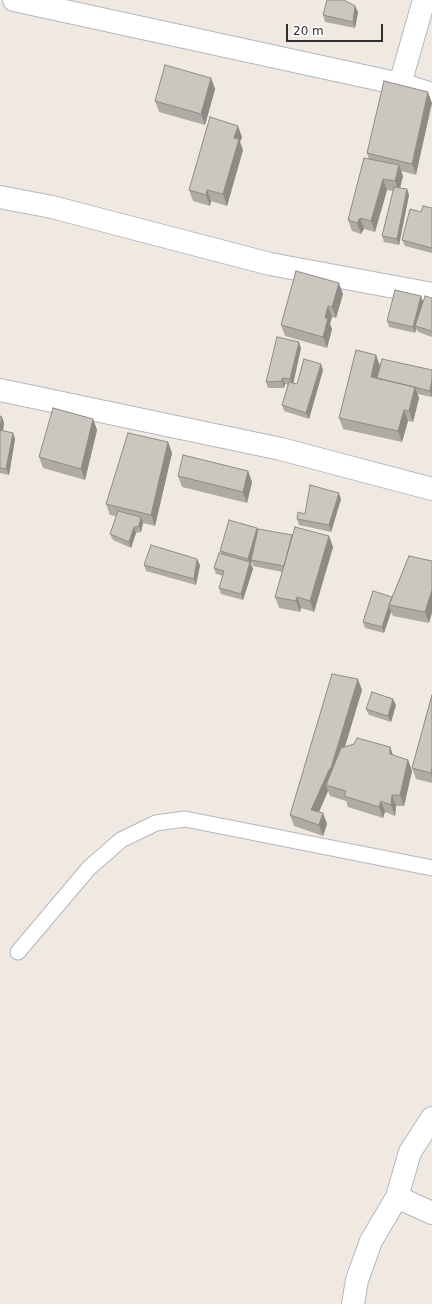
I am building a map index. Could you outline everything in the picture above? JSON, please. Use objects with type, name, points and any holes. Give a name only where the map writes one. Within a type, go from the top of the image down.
[{"type":"street","points":[[14,0],[400,84],[432,94]]},
{"type":"street","points":[[400,84],[424,0]]},
{"type":"street","points":[[0,197],[52,207],[270,264],[432,294]]},
{"type":"street","points":[[0,390],[281,449],[432,488]]},
{"type":"street","points":[[353,1304],[357,1280],[371,1241],[397,1197],[410,1152],[432,1118]]},
{"type":"street","points":[[397,1197],[432,1213]]},
{"type":"lane","points":[[18,952],[89,868],[121,840],[156,823],[185,819],[432,868]]},
{"type":"building","points":[[327,0],[344,0],[355,6],[353,22],[323,15]]},
{"type":"building","points":[[165,65],[211,78],[201,114],[155,101]]},
{"type":"building","points":[[384,81],[428,92],[412,164],[367,153]]},
{"type":"building","points":[[210,117],[238,126],[234,138],[239,139],[223,194],[207,190],[206,195],[189,190]]},
{"type":"building","points":[[364,158],[399,165],[395,181],[383,179],[371,221],[360,218],[357,223],[348,220]]},
{"type":"building","points":[[394,187],[407,189],[397,239],[382,236]]},
{"type":"building","points":[[423,206],[432,208],[432,248],[402,240],[410,209],[421,212]]},
{"type":"building","points":[[296,271],[339,283],[332,307],[328,306],[325,318],[328,318],[323,337],[281,325]]},
{"type":"building","points":[[395,290],[421,296],[413,327],[387,321]]},
{"type":"building","points":[[425,296],[432,298],[432,331],[415,326]]},
{"type":"building","points":[[277,337],[299,342],[290,379],[282,378],[282,381],[266,382]]},
{"type":"building","points":[[356,350],[376,355],[371,377],[415,387],[409,411],[404,410],[398,431],[339,418]]},
{"type":"building","points":[[304,359],[321,364],[306,413],[282,405],[289,382],[297,384]]},
{"type":"building","points":[[382,359],[432,370],[430,391],[377,378]]},
{"type":"building","points":[[53,408],[93,419],[81,469],[39,457]]},
{"type":"building","points":[[0,416],[2,417],[0,428]]},
{"type":"building","points":[[0,430],[13,433],[6,469],[0,468]]},
{"type":"building","points":[[128,433],[168,442],[151,515],[106,504]]},
{"type":"building","points":[[183,455],[248,471],[243,492],[178,476]]},
{"type":"building","points":[[310,485],[339,493],[329,525],[297,519],[298,512],[305,514]]},
{"type":"building","points":[[118,511],[141,517],[139,526],[134,527],[129,542],[110,534]]},
{"type":"building","points":[[229,520],[257,528],[248,559],[220,551]]},
{"type":"building","points":[[295,527],[329,536],[310,601],[297,597],[296,601],[275,597]]},
{"type":"building","points":[[258,529],[292,535],[284,566],[251,560]]},
{"type":"building","points":[[151,545],[197,559],[194,579],[144,565]]},
{"type":"building","points":[[219,553],[250,562],[241,594],[219,588],[224,571],[214,568]]},
{"type":"building","points":[[409,556],[432,561],[432,590],[425,612],[389,605]]},
{"type":"building","points":[[373,591],[392,597],[382,627],[363,622]]},
{"type":"building","points":[[332,674],[358,679],[331,768],[311,810],[323,813],[319,825],[290,815]]},
{"type":"building","points":[[372,692],[393,699],[388,716],[366,709]]},
{"type":"building","points":[[432,695],[432,768],[431,773],[412,768]]},
{"type":"building","points":[[357,738],[390,747],[390,754],[408,760],[400,795],[392,795],[391,805],[381,801],[379,807],[344,796],[346,791],[326,785],[341,748],[354,744]]}]
